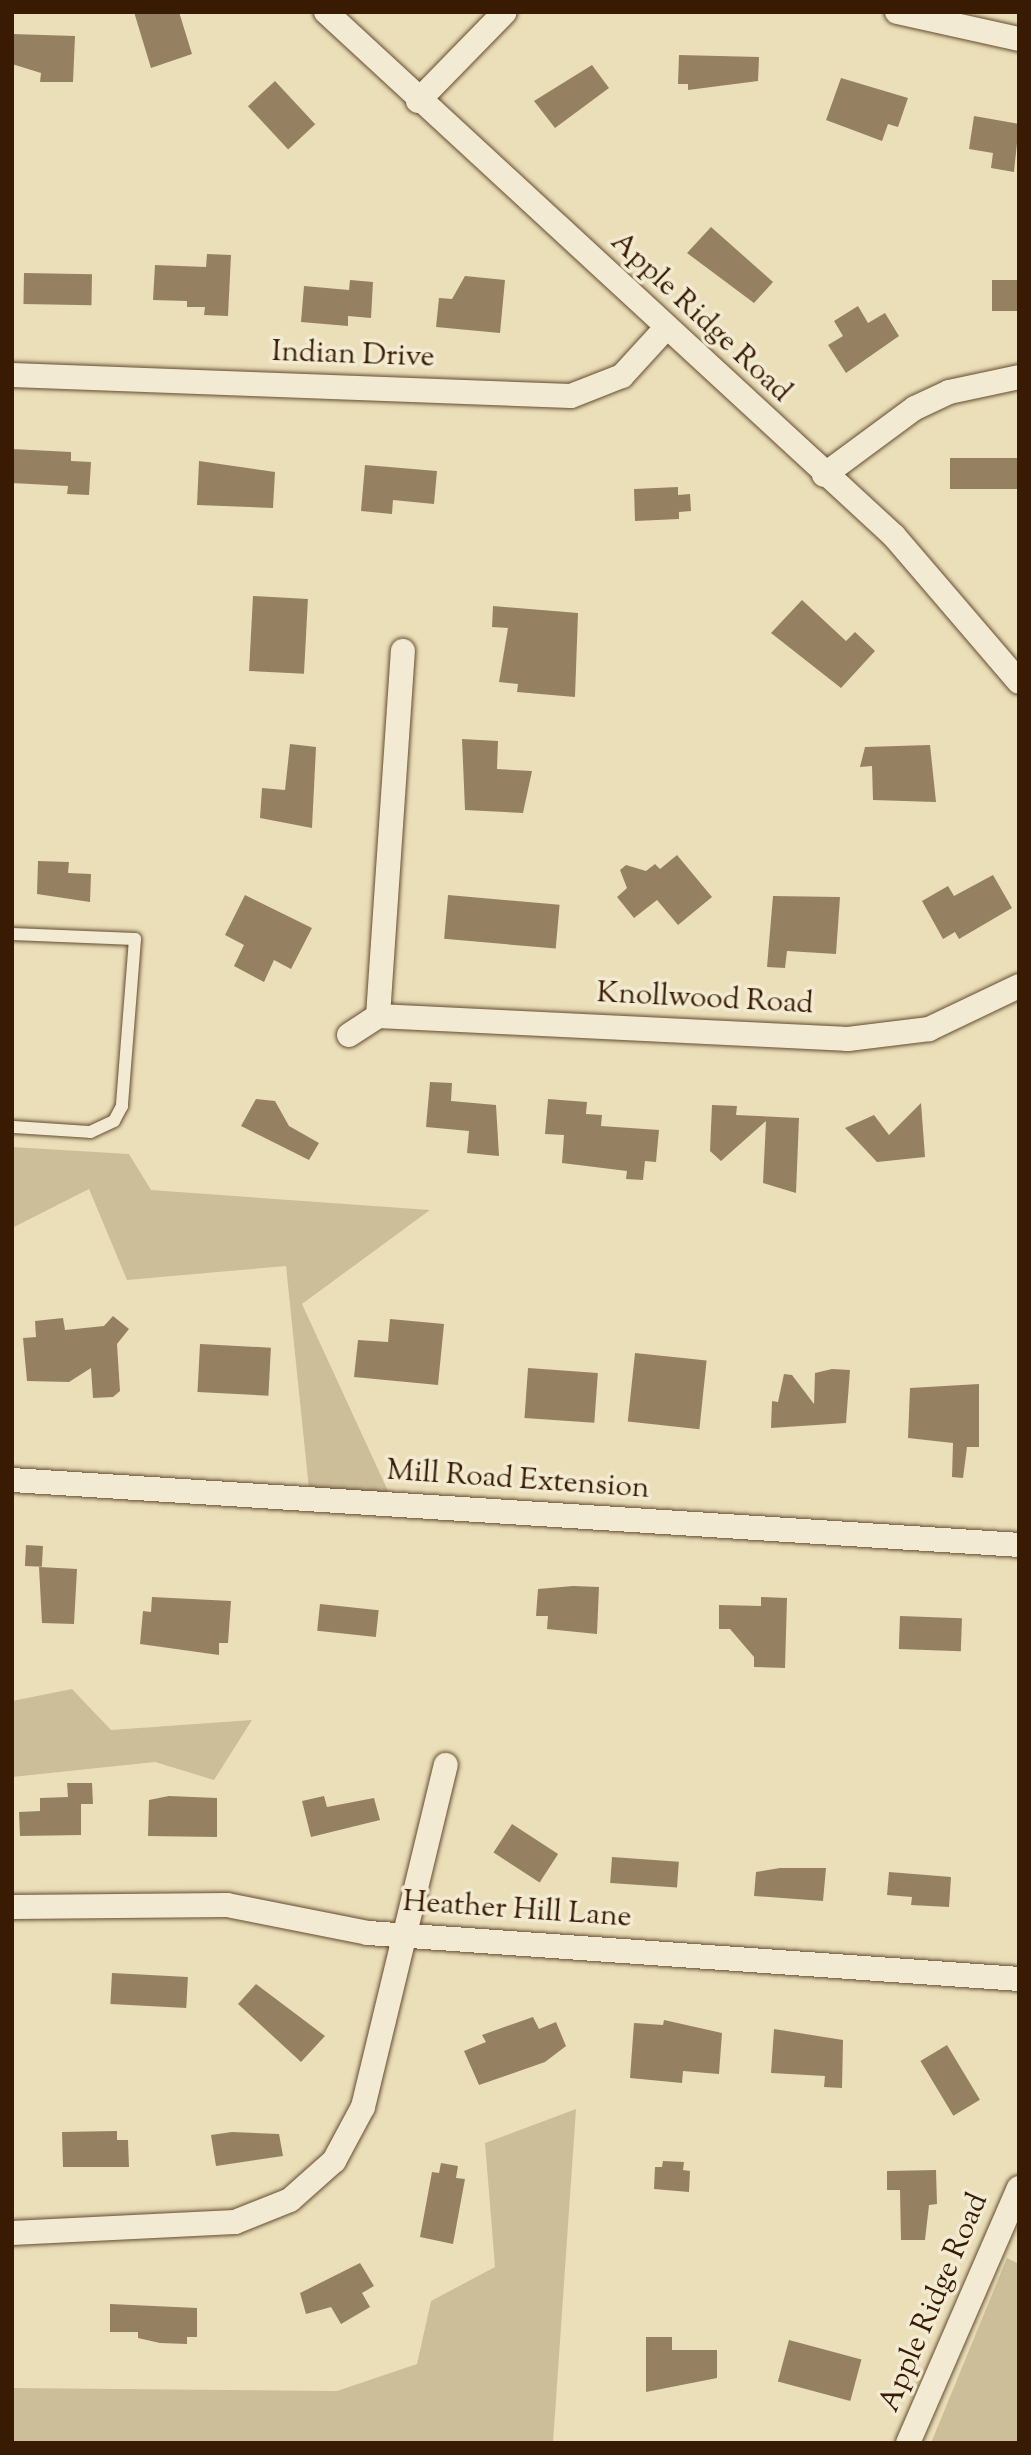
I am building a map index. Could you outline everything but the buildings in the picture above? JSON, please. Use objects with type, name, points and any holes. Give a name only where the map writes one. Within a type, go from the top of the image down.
[{"type":"street","name":"Apple Ridge Road","points":[[326,12],[418,101],[942,585],[1019,682]]},
{"type":"street","points":[[418,101],[505,12]]},
{"type":"street","points":[[897,12],[1019,39]]},
{"type":"street","name":"Indian Drive","points":[[12,375],[571,396],[622,376],[666,329]]},
{"type":"street","points":[[824,475],[915,408],[949,392],[1019,377]]},
{"type":"street","points":[[349,1034],[378,1016],[403,651]]},
{"type":"street","name":"Knollwood Road","points":[[378,1016],[848,1039],[929,1028],[1019,986]]},
{"type":"street","name":"Mill Road Extension","points":[[12,1480],[1019,1545]]},
{"type":"street","points":[[12,2233],[235,2222],[312,2183],[334,2161],[363,2107],[446,1765]]},
{"type":"street","name":"Heather Hill Lane","points":[[12,1907],[227,1905],[407,1934],[1019,1979]]},
{"type":"street","name":"Apple Ridge Road","points":[[908,2443],[1019,2188]]},
{"type":"lane","points":[[12,934],[135,939],[122,1106],[114,1121],[90,1132],[12,1127]]},
{"type":"shaded area","points":[[12,1147],[129,1154],[151,1190],[430,1210],[302,1304],[394,1504],[310,1499],[286,1266],[127,1280],[89,1189],[12,1228]]},
{"type":"shaded area","points":[[72,1689],[111,1730],[252,1720],[214,1780],[155,1762],[12,1777],[12,1701]]},
{"type":"shaded area","points":[[576,2109],[553,2443],[12,2443],[12,2388],[337,2391],[417,2364],[431,2301],[495,2267],[485,2143]]},
{"type":"shaded area","points":[[1007,2258],[1019,2264],[1019,2443],[931,2443]]}]
